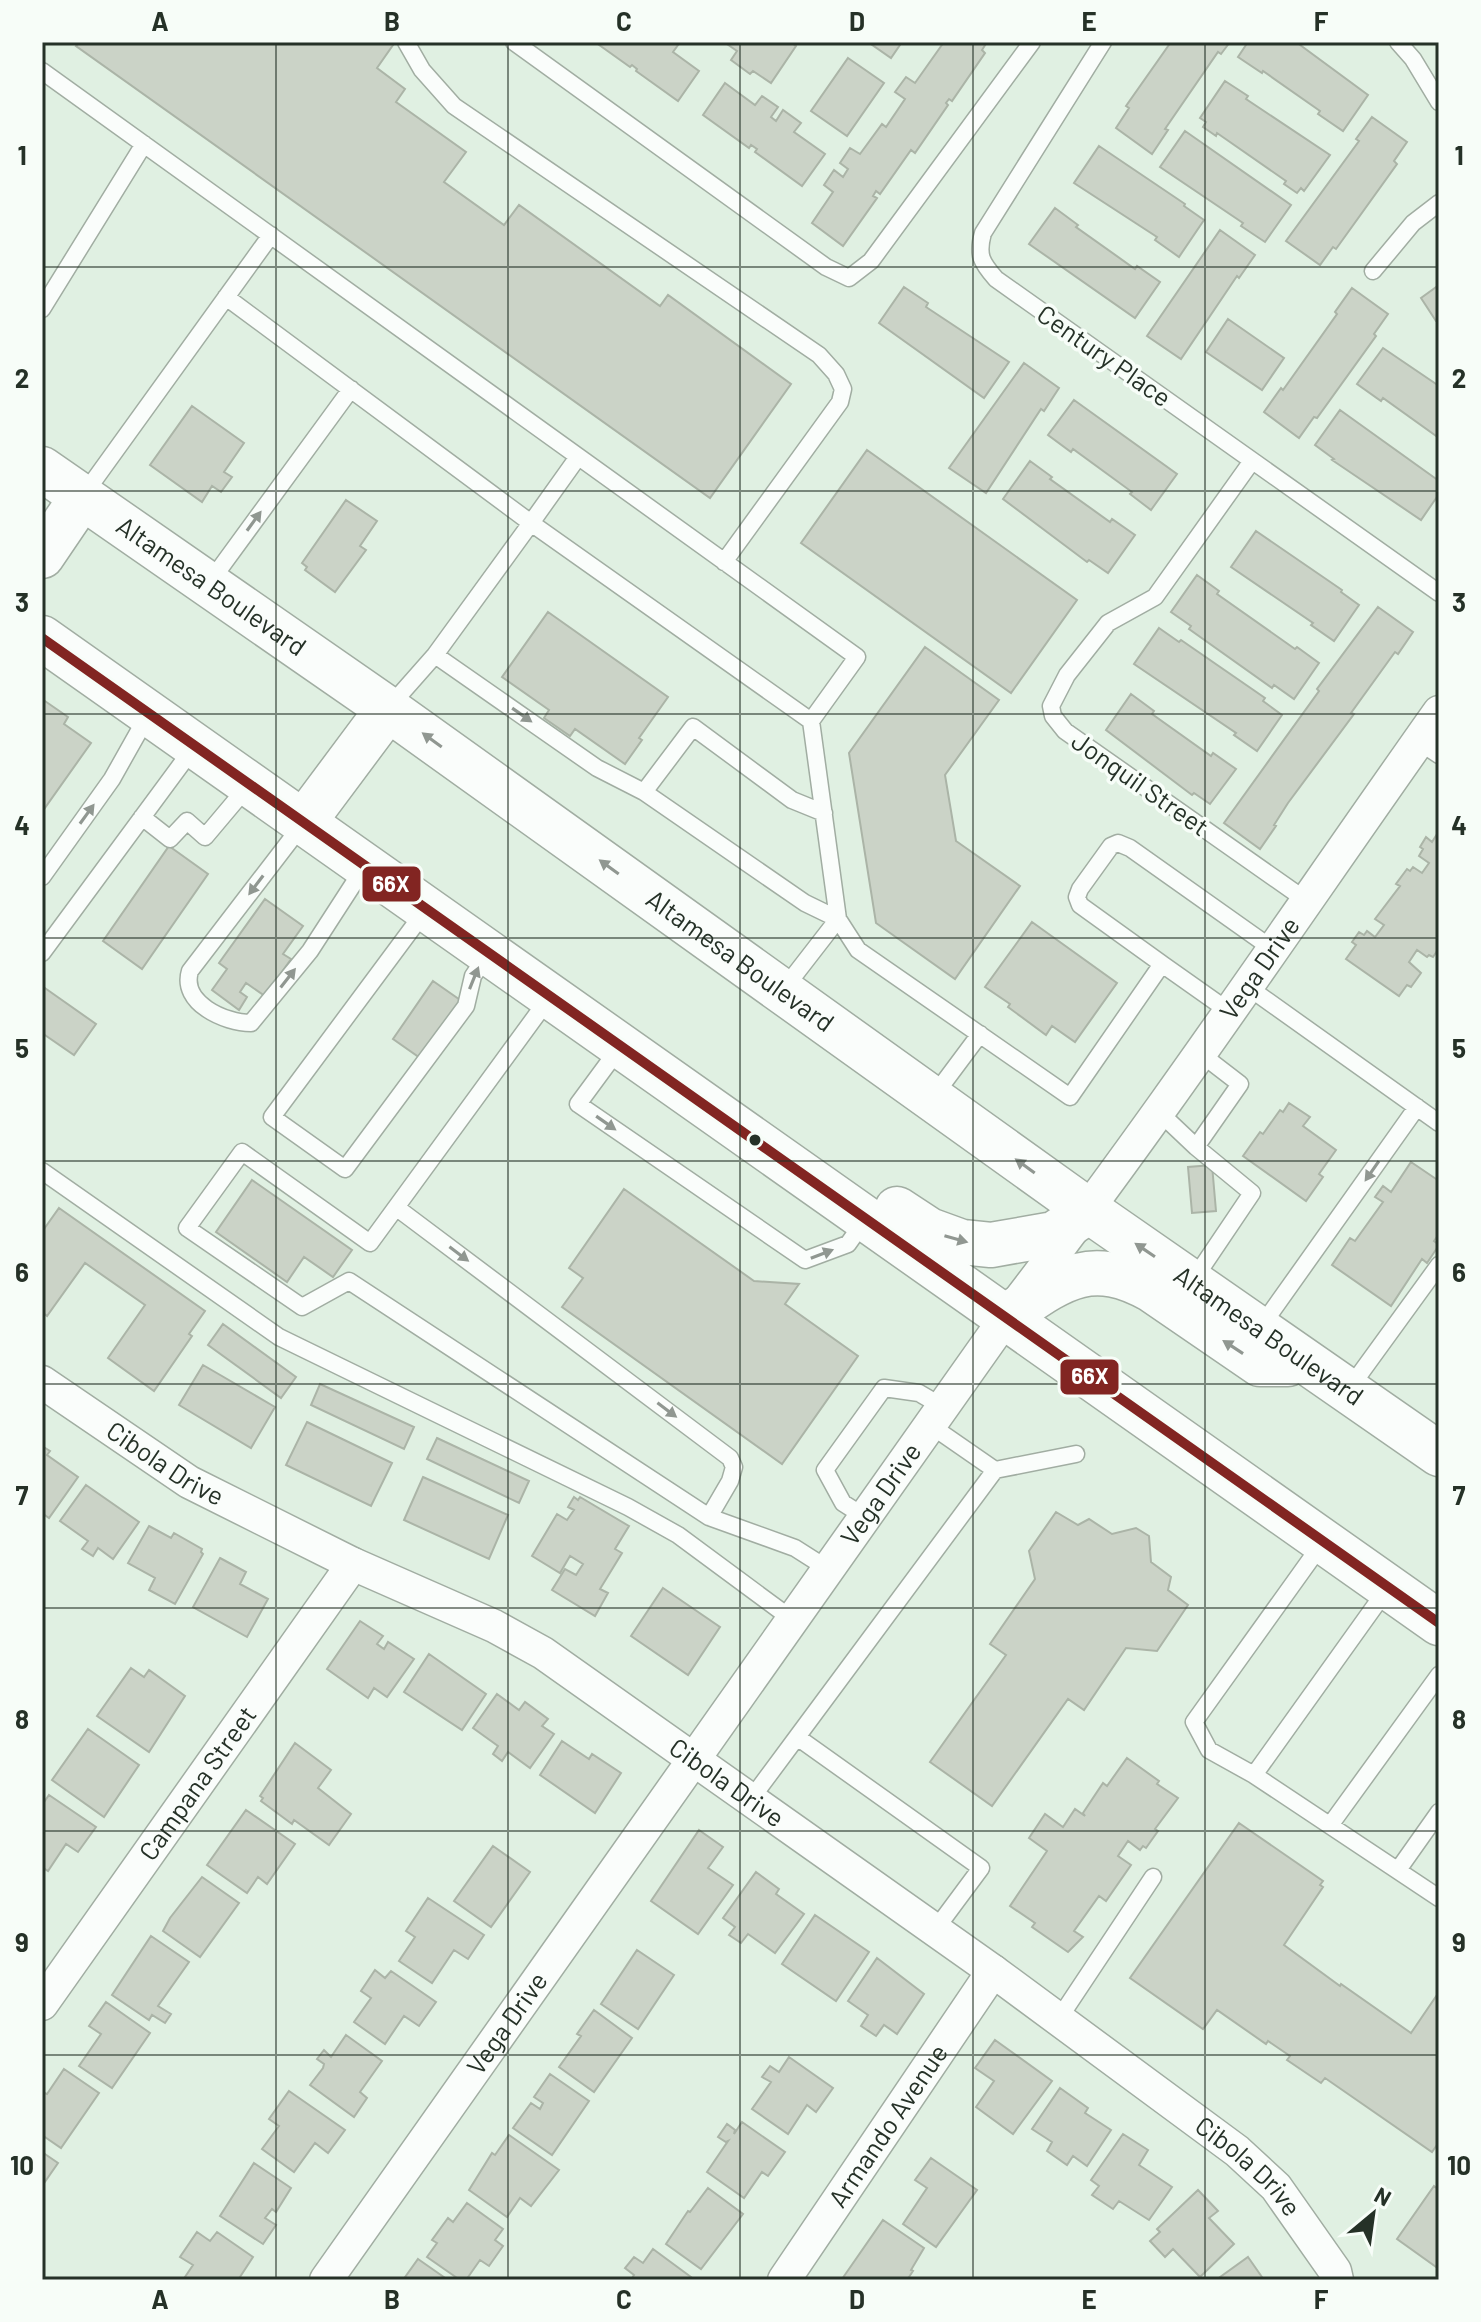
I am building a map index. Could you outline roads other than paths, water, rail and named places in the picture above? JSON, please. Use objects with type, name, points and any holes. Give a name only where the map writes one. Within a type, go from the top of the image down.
[{"type":"main road","name":"Altamesa Boulevard","points":[[42,469],[388,709],[1089,1211],[1438,1453]]},
{"type":"main road","points":[[42,556],[82,497]]},
{"type":"main road","points":[[42,638],[1439,1623]]},
{"type":"main road","points":[[303,823],[388,709]]},
{"type":"main road","points":[[763,1145],[812,1157],[846,1174],[929,1230],[962,1242],[991,1245],[1054,1234],[1089,1211]]},
{"type":"main road","points":[[1007,1316],[1052,1285],[1080,1274],[1109,1273],[1134,1280],[1152,1290],[1260,1364],[1280,1365],[1306,1360]]},
{"type":"street","name":"Vega Drive","points":[[326,2280],[1007,1316],[1089,1211],[1307,901],[1429,748],[1439,712]]},
{"type":"street","name":"Cibola Drive","points":[[42,1382],[189,1482],[353,1564],[494,1626],[543,1653],[993,1971],[1237,2151],[1276,2187],[1335,2271],[1337,2280]]},
{"type":"street","name":"Campana Street","points":[[42,2004],[353,1564]]},
{"type":"street","name":"Armando Avenue","points":[[784,2280],[993,1971]]},
{"type":"lane","points":[[406,42],[422,70],[454,106],[819,355],[836,374],[843,389],[840,402],[724,562]]},
{"type":"lane","points":[[514,42],[826,267],[849,278],[871,261],[1032,42]]},
{"type":"lane","name":"Century Place","points":[[1103,42],[983,233],[978,251],[981,262],[996,279],[1439,593]]},
{"type":"lane","points":[[1398,42],[1413,59],[1439,102]]},
{"type":"lane","points":[[42,71],[857,657],[811,721],[838,919],[858,950],[1070,1097],[1162,964]]},
{"type":"lane","points":[[42,309],[144,144]]},
{"type":"lane","points":[[1373,271],[1405,231],[1439,203]]},
{"type":"lane","points":[[82,497],[271,235]]},
{"type":"lane","points":[[226,297],[531,523],[811,721]]},
{"type":"lane","points":[[208,584],[351,389]]},
{"type":"lane","points":[[388,709],[435,655],[578,457]]},
{"type":"lane","name":"Jonquil Street","points":[[1252,461],[1155,597],[1108,623],[1067,675],[1051,706],[1053,716],[1065,731],[1307,901]]},
{"type":"lane","points":[[435,655],[597,768],[644,792],[805,903],[838,919]]},
{"type":"lane","points":[[42,877],[112,779],[148,714]]},
{"type":"lane","points":[[644,792],[693,727],[792,800],[824,813]]},
{"type":"lane","points":[[42,953],[195,746]]},
{"type":"lane","points":[[142,817],[170,839],[187,821],[205,837],[249,785]]},
{"type":"lane","points":[[303,823],[190,971],[187,982],[190,992],[201,1004],[231,1021],[251,1023],[310,951],[365,866]]},
{"type":"lane","points":[[1274,950],[1130,848],[1118,843],[1111,846],[1077,897],[1080,905],[1162,964],[1239,999],[1439,1123]]},
{"type":"lane","points":[[426,910],[272,1117],[345,1169],[466,1006],[473,976],[488,953]]},
{"type":"lane","points":[[782,992],[838,919]]},
{"type":"lane","points":[[550,997],[370,1243],[242,1152],[187,1228],[302,1307],[349,1281],[709,1517],[795,1548],[828,1569]]},
{"type":"lane","points":[[932,1099],[980,1034]]},
{"type":"lane","points":[[621,1046],[578,1104],[805,1260],[848,1244],[866,1218]]},
{"type":"lane","points":[[1196,1147],[1240,1084],[1201,1054]]},
{"type":"lane","points":[[1260,1328],[1417,1107]]},
{"type":"lane","points":[[1159,1112],[1252,1193],[1192,1282]]},
{"type":"lane","points":[[42,1171],[279,1337],[628,1507],[678,1535],[793,1620]]},
{"type":"lane","points":[[397,1208],[730,1458],[734,1467],[730,1481],[709,1517]]},
{"type":"lane","points":[[1348,1390],[1439,1265]]},
{"type":"lane","points":[[865,1517],[843,1503],[825,1470],[884,1388],[919,1393],[936,1416],[995,1470]]},
{"type":"lane","points":[[751,1799],[995,1470],[1076,1454]]},
{"type":"lane","points":[[1324,1541],[1194,1722],[1209,1750],[1331,1824],[1439,1898]]},
{"type":"lane","points":[[1254,1775],[1389,1587]]},
{"type":"lane","points":[[1331,1824],[1439,1675]]},
{"type":"lane","points":[[797,1737],[981,1868],[935,1930]]},
{"type":"lane","points":[[1398,1870],[1439,1812]]},
{"type":"lane","points":[[1058,2020],[1153,1877]]}]
